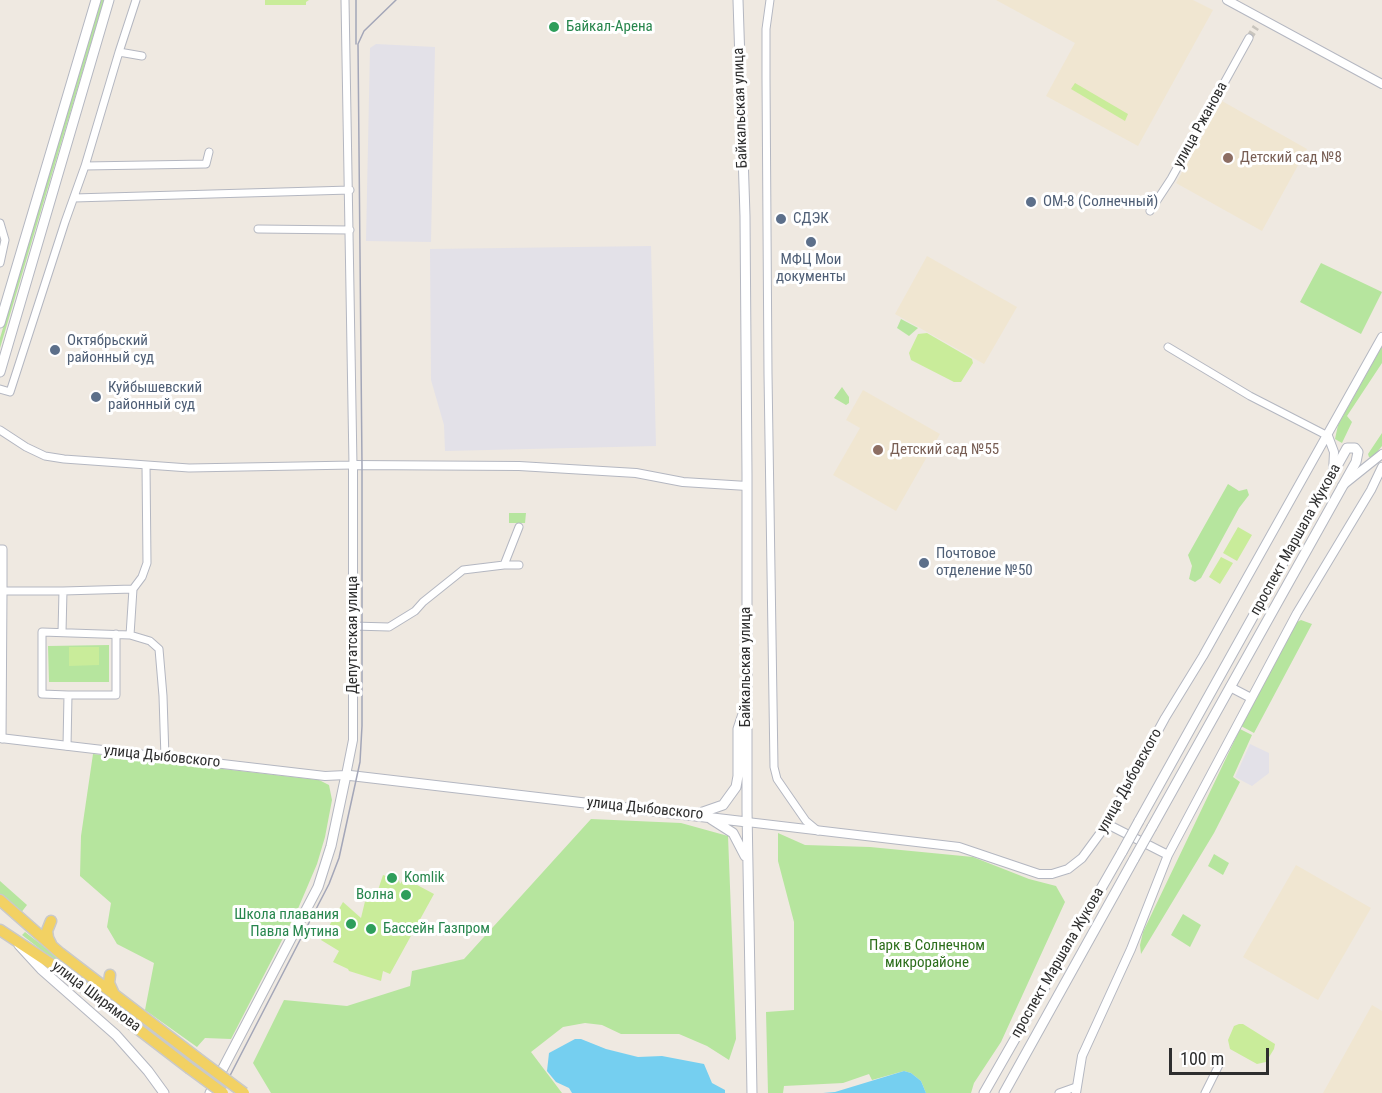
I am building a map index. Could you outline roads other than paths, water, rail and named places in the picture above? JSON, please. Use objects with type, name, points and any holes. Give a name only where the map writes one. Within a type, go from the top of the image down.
[{"type":"main road","points":[[0,323],[96,0]]},
{"type":"main road","points":[[0,372],[109,0]]},
{"type":"main road","name":"Байкальская улица","points":[[738,0],[745,216],[747,862],[752,1093]]},
{"type":"main road","name":"проспект Маршала Жукова","points":[[984,1093],[1122,852],[1347,448],[1355,448],[1358,452],[1357,458],[1342,486],[1004,1093]]},
{"type":"main road","points":[[699,815],[723,805],[736,787],[738,729],[746,705]]},
{"type":"main road","name":"улица Дыбовского","points":[[346,775],[747,822]]},
{"type":"main road","name":"Депутатская улица","points":[[210,1093],[318,887],[331,846],[346,775]]},
{"type":"main road","points":[[699,815],[734,833],[747,862]]},
{"type":"main road","points":[[0,900],[60,953],[244,1093]]},
{"type":"main road","points":[[51,921],[48,926],[48,938],[60,953]]},
{"type":"main road","name":"улица Ширямова","points":[[0,930],[65,973],[223,1093]]},
{"type":"main road","points":[[14,938],[40,969],[116,1035],[164,1093]]},
{"type":"main road","points":[[110,975],[109,983],[113,992]]},
{"type":"street","points":[[0,389],[10,392],[85,166],[135,0]]},
{"type":"street","name":"Депутатская улица","points":[[345,0],[353,465],[353,740],[346,775]]},
{"type":"street","points":[[770,0],[766,29],[766,78],[774,767],[777,779],[788,795],[807,820],[819,831]]},
{"type":"street","points":[[1227,0],[1258,23],[1382,84]]},
{"type":"street","name":"улица Ржанова","points":[[1150,211],[1171,179],[1250,38]]},
{"type":"street","points":[[119,52],[142,56]]},
{"type":"street","points":[[85,166],[206,164],[209,152]]},
{"type":"street","points":[[74,198],[350,190]]},
{"type":"street","points":[[0,223],[5,240],[0,263]]},
{"type":"street","points":[[258,229],[350,230]]},
{"type":"street","name":"улица Дыбовского","points":[[747,822],[959,847],[1030,872],[1052,874],[1068,869],[1082,858],[1107,824],[1382,337]]},
{"type":"street","points":[[1168,347],[1250,396],[1328,436],[1334,452],[1334,474]]},
{"type":"street","points":[[0,430],[45,456],[64,459],[189,468],[353,465],[530,466],[636,473],[682,482],[747,486]]},
{"type":"street","points":[[1342,486],[1382,454]]},
{"type":"street","points":[[130,634],[133,589],[142,577],[147,563],[146,465]]},
{"type":"street","points":[[1059,1093],[1076,1090],[1082,1056],[1131,949],[1168,855],[1297,613],[1371,490],[1382,467]]},
{"type":"street","points":[[504,565],[519,527]]},
{"type":"street","points":[[0,549],[3,549],[1,738]]},
{"type":"street","points":[[353,627],[389,627],[415,612],[423,602],[463,570],[519,565]]},
{"type":"street","points":[[3,591],[133,589]]},
{"type":"street","points":[[62,632],[63,591]]},
{"type":"street","points":[[116,634],[116,695],[42,694],[42,632],[130,634],[150,641],[159,649],[164,696],[165,758]]},
{"type":"street","points":[[1230,687],[1251,698]]},
{"type":"street","points":[[67,746],[68,694]]},
{"type":"street","name":"улица Дыбовского","points":[[1,738],[325,776],[346,775]]},
{"type":"street","points":[[1107,824],[1168,855]]},
{"type":"street","points":[[1205,1093],[1220,1065]]},
{"type":"water","points":[[575,1039],[638,1057],[662,1056],[704,1064],[712,1083],[725,1090],[725,1093],[572,1093],[569,1088],[556,1082],[547,1071],[549,1053]]},
{"type":"water","points":[[904,1071],[911,1073],[921,1081],[926,1093],[823,1093],[835,1092]]},
{"type":"tunnel","points":[[1249,38],[1256,27]]},
{"type":"tram line","points":[[356,0],[356,44]]},
{"type":"tram line","points":[[221,1093],[329,884],[339,858],[360,762],[362,465],[358,44],[364,31],[396,0]]},
{"type":"place","name":"Байкал-Арена","points":[[554,27]]},
{"type":"place","name":"Детский сад №8","points":[[1228,158]]},
{"type":"place","name":"ОМ-8 (Солнечный)","points":[[1031,202]]},
{"type":"place","name":"СДЭК","points":[[781,219]]},
{"type":"place","name":"МФЦ Мои документы","points":[[811,242]]},
{"type":"place","name":"Октябрьский районный суд","points":[[55,350]]},
{"type":"place","name":"Куйбышевский районный суд","points":[[96,397]]},
{"type":"place","name":"Детский сад №55","points":[[878,450]]},
{"type":"place","name":"Почтовое отделение №50","points":[[924,563]]},
{"type":"place","name":"Komlik","points":[[392,878]]},
{"type":"place","name":"Волна","points":[[406,895]]},
{"type":"place","name":"Школа плавания Павла Мутина","points":[[351,924]]},
{"type":"place","name":"Бассейн Газпром","points":[[371,929]]},
{"type":"park label","name":"Парк в Солнечном микрорайоне","points":[[927,954]]}]
